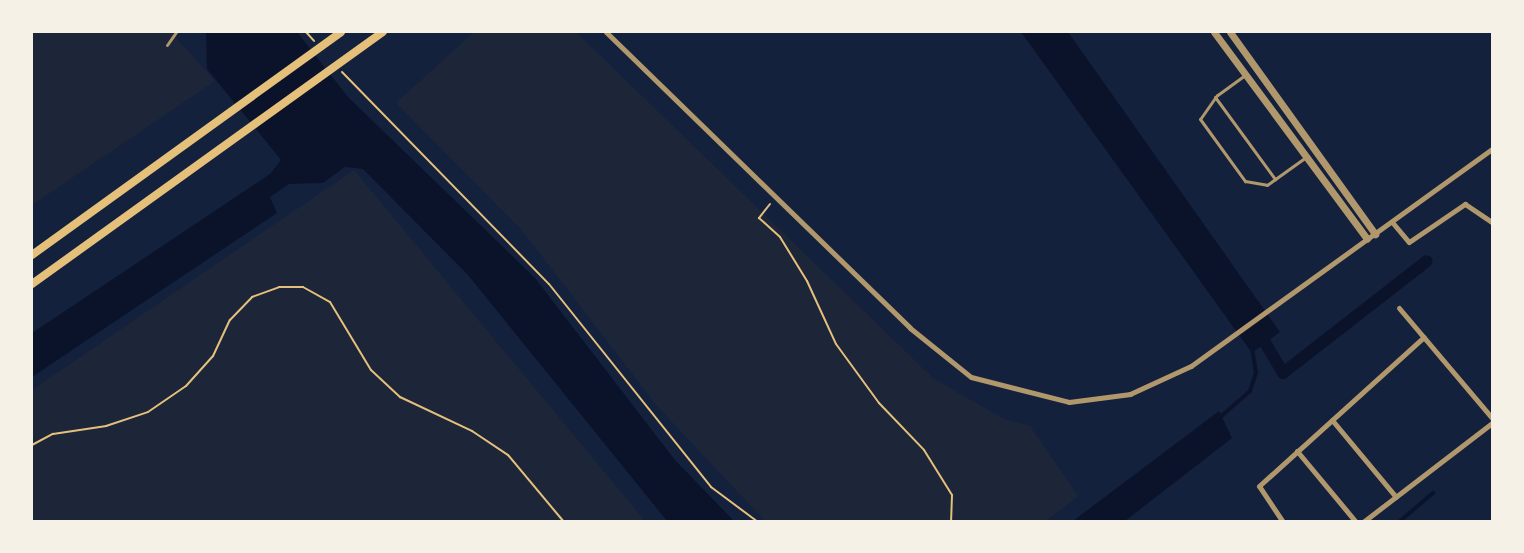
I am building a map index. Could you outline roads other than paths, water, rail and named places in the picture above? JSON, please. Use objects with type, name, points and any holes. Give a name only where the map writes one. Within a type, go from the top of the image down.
[{"type":"main road","points":[[32,255],[139,181],[341,32]]},
{"type":"main road","points":[[32,284],[153,201],[383,32]]},
{"type":"street","points":[[606,32],[910,328],[971,377],[1035,397],[1102,400],[1159,384],[1224,343],[1492,149]]},
{"type":"street","points":[[1214,32],[1367,239]]},
{"type":"street","points":[[1230,32],[1375,234]]},
{"type":"street","points":[[1392,222],[1408,242],[1465,204],[1492,222]]},
{"type":"street","points":[[1399,308],[1492,418]]},
{"type":"street","points":[[1283,522],[1258,486],[1424,337]]},
{"type":"street","points":[[1332,420],[1396,497]]},
{"type":"street","points":[[1363,522],[1492,423]]},
{"type":"street","points":[[1297,451],[1356,522]]},
{"type":"lane","points":[[167,45],[176,32]]},
{"type":"lane","points":[[1245,74],[1215,97],[1200,119],[1245,181],[1267,185],[1306,157]]},
{"type":"lane","points":[[1215,97],[1275,179]]},
{"type":"waterway","points":[[1257,329],[1283,373],[1427,261]]},
{"type":"waterway","points":[[1218,419],[1250,391],[1256,373],[1252,349]]},
{"type":"waterway","points":[[1399,522],[1433,493]]}]
